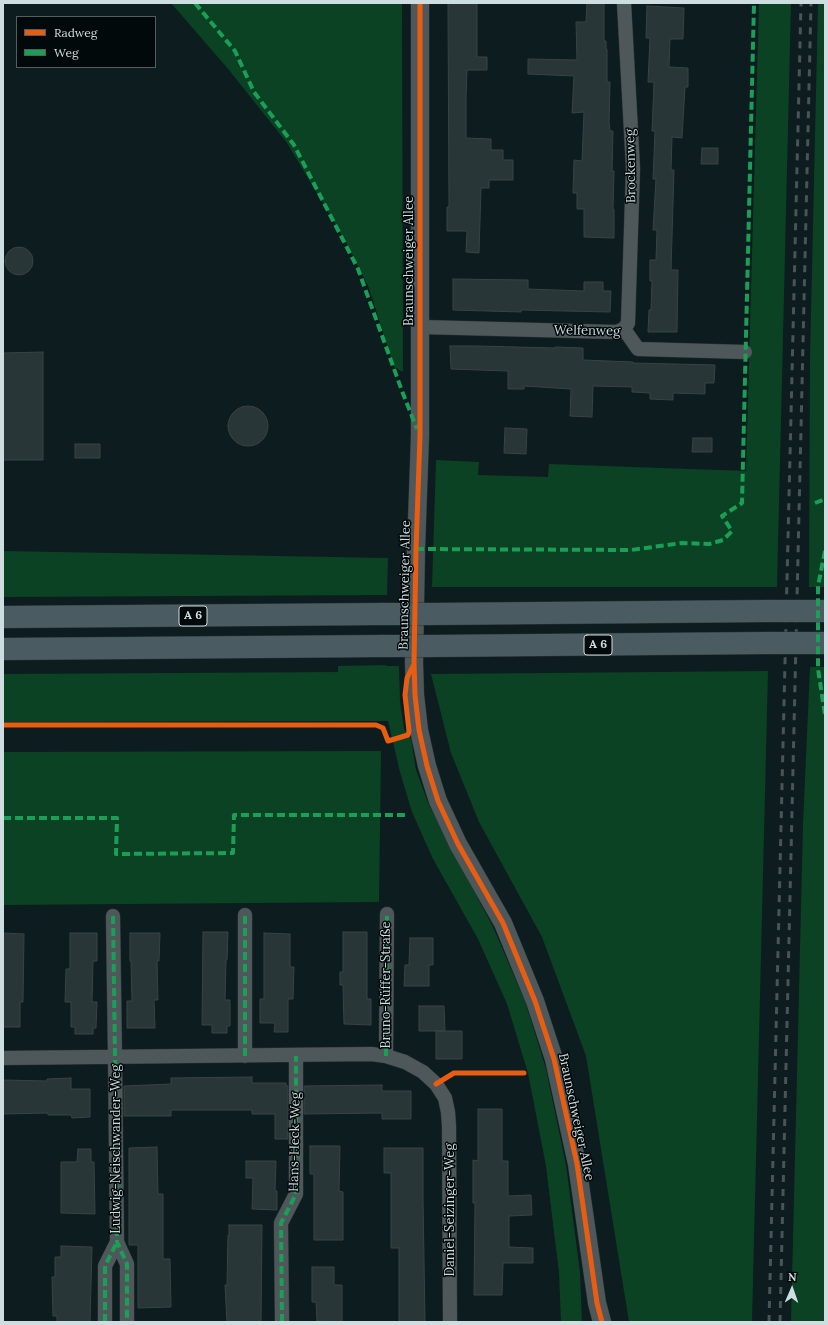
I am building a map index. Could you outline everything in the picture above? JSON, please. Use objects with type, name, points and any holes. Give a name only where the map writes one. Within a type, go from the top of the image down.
[{"type":"highway","name":"A 6","points":[[3,617],[825,611]]},
{"type":"highway","name":"A 6","points":[[3,649],[825,643]]},
{"type":"street","name":"Braunschweiger Allee","points":[[420,3],[421,327],[420,436],[414,663],[415,695],[419,730],[427,766],[438,801],[458,844],[503,923],[535,1001],[554,1059],[577,1164],[597,1303],[602,1322]]},
{"type":"street","name":"Brockenweg","points":[[624,3],[633,168],[628,323],[624,329]]},
{"type":"street","name":"Welfenweg","points":[[421,327],[616,332],[624,329],[638,349],[745,352]]},
{"type":"street","name":"Bruno-Rüffer-Straße","points":[[386,1056],[387,914]]},
{"type":"street","points":[[245,1056],[246,915]]},
{"type":"street","points":[[112,916],[116,1057]]},
{"type":"street","name":"Bruno-Rüffer-Straße","points":[[3,1058],[371,1054],[386,1056],[405,1062],[423,1072],[436,1084],[445,1098]]},
{"type":"street","name":"Hans-Heck-Weg","points":[[282,1322],[281,1223],[296,1194],[296,1056]]},
{"type":"street","name":"Ludwig-Neischwander-Weg","points":[[116,1057],[117,1242],[127,1264],[127,1322]]},
{"type":"street","name":"Daniel-Seizinger-Weg","points":[[445,1098],[449,1126],[450,1322]]},
{"type":"street","name":"Ludwig-Neischwander-Weg","points":[[105,1322],[105,1266],[117,1242]]},
{"type":"street","name":"Braunschweiger Allee","points":[[597,1303],[597,1322]]},
{"type":"green space","points":[[171,3],[402,3],[403,372],[394,367],[369,288],[346,242],[287,143],[229,70]]},
{"type":"green space","points":[[759,3],[791,3],[777,587],[432,587],[436,460],[479,462],[478,475],[548,477],[549,464],[746,471]]},
{"type":"green space","points":[[818,3],[825,3],[825,587],[809,587],[810,358]]},
{"type":"green space","points":[[3,551],[388,558],[387,595],[3,597]]},
{"type":"green space","points":[[338,666],[399,666],[400,702],[404,729],[411,739],[416,770],[429,805],[493,927],[525,1001],[546,1069],[566,1165],[580,1272],[582,1322],[561,1322],[559,1273],[546,1166],[528,1073],[507,1004],[478,939],[433,859],[412,812],[400,772],[388,721],[3,722],[3,674],[338,672]]},
{"type":"green space","points":[[810,667],[825,667],[825,1322],[791,1322],[803,824]]},
{"type":"green space","points":[[768,671],[752,1322],[629,1322],[586,1056],[542,937],[479,822],[451,753],[431,674]]},
{"type":"green space","points":[[381,751],[379,902],[3,905],[3,752]]},
{"type":"building","points":[[448,3],[477,3],[477,57],[487,57],[487,70],[467,70],[466,138],[491,139],[491,150],[503,150],[503,160],[513,160],[513,180],[489,180],[489,188],[481,188],[479,253],[466,252],[467,231],[447,231],[447,207],[449,207]]},
{"type":"building","points":[[587,3],[604,3],[604,41],[606,41],[607,49],[607,82],[610,82],[609,122],[610,131],[613,131],[612,171],[614,171],[614,238],[584,237],[584,209],[577,209],[577,193],[573,193],[574,160],[582,161],[584,112],[572,113],[574,76],[528,74],[528,59],[577,60],[576,22],[586,22]]},
{"type":"building","points":[[647,6],[684,8],[683,39],[670,39],[669,67],[688,68],[688,87],[685,87],[682,138],[672,137],[671,170],[674,170],[671,270],[678,270],[677,332],[648,332],[649,310],[651,310],[652,281],[650,281],[650,260],[656,260],[657,230],[653,230],[656,179],[653,179],[655,131],[652,131],[654,82],[648,82],[650,38],[646,38]]},
{"type":"building","points":[[702,148],[718,148],[718,164],[701,164]]},
{"type":"building","points":[[19,247],[29,251],[33,261],[29,271],[19,275],[9,271],[5,261],[9,251]]},
{"type":"building","points":[[453,279],[528,280],[528,289],[584,291],[584,282],[603,282],[603,291],[611,291],[610,312],[453,310]]},
{"type":"building","points":[[450,346],[583,348],[583,360],[715,365],[714,383],[705,383],[705,394],[673,393],[673,400],[650,399],[650,393],[632,392],[632,387],[593,386],[592,417],[570,416],[571,389],[524,386],[524,389],[508,389],[508,371],[451,369]]},
{"type":"building","points":[[43,352],[43,460],[3,460],[3,353]]},
{"type":"building","points":[[252,406],[259,409],[265,415],[268,426],[267,434],[259,443],[252,446],[244,446],[237,443],[229,434],[228,422],[231,415],[240,407]]},
{"type":"building","points":[[505,428],[527,429],[526,454],[504,453]]},
{"type":"building","points":[[693,438],[712,438],[712,452],[692,452]]},
{"type":"building","points":[[75,444],[100,444],[100,458],[75,458]]},
{"type":"building","points":[[203,932],[228,932],[225,1000],[230,1000],[230,1026],[227,1026],[227,1033],[212,1033],[212,1025],[202,1025]]},
{"type":"building","points":[[343,932],[367,932],[367,999],[371,999],[371,1025],[344,1024],[343,985],[340,985],[340,972],[343,972]]},
{"type":"building","points":[[3,933],[24,934],[23,1002],[20,1002],[20,1027],[3,1027]]},
{"type":"building","points":[[70,933],[97,933],[97,961],[93,961],[92,1002],[97,1002],[96,1028],[93,1028],[93,1034],[75,1034],[75,1027],[71,1027],[71,1002],[65,1002],[66,969],[70,969]]},
{"type":"building","points":[[130,933],[160,933],[159,961],[157,961],[158,1000],[154,1000],[155,1028],[127,1028],[127,1001],[132,1001]]},
{"type":"building","points":[[264,933],[290,934],[290,967],[294,967],[293,999],[288,999],[288,1032],[274,1032],[275,1023],[260,1023],[260,999],[264,999]]},
{"type":"building","points":[[410,938],[433,938],[433,965],[429,965],[429,986],[404,986],[405,965],[409,965]]},
{"type":"building","points":[[419,1006],[444,1006],[445,1031],[462,1031],[462,1059],[436,1059],[436,1031],[419,1031]]},
{"type":"building","points":[[252,1077],[252,1083],[286,1083],[286,1086],[288,1086],[288,1139],[275,1139],[275,1114],[252,1114],[252,1110],[171,1110],[171,1116],[124,1116],[124,1086],[171,1084],[171,1078]]},
{"type":"building","points":[[71,1078],[71,1089],[90,1089],[90,1117],[72,1118],[71,1115],[48,1115],[48,1113],[3,1114],[3,1080],[47,1081],[47,1079]]},
{"type":"building","points":[[382,1085],[382,1091],[411,1091],[411,1119],[382,1119],[382,1113],[304,1114],[304,1086]]},
{"type":"building","points":[[478,1109],[502,1109],[502,1161],[508,1161],[508,1196],[531,1195],[532,1215],[509,1216],[509,1247],[533,1248],[533,1263],[503,1263],[502,1295],[474,1295],[475,1203],[473,1203],[473,1160],[478,1161]]},
{"type":"building","points":[[310,1146],[340,1146],[339,1191],[343,1192],[343,1240],[314,1240],[314,1174],[310,1174]]},
{"type":"building","points":[[157,1147],[158,1194],[163,1194],[163,1259],[170,1259],[171,1307],[138,1308],[138,1245],[129,1245],[129,1148]]},
{"type":"building","points":[[384,1148],[423,1148],[425,1322],[399,1322],[399,1248],[391,1248],[391,1173],[384,1173]]},
{"type":"building","points":[[78,1149],[91,1149],[91,1162],[94,1162],[95,1214],[61,1213],[61,1162],[77,1162]]},
{"type":"building","points":[[246,1161],[276,1161],[275,1191],[277,1191],[277,1210],[252,1209],[253,1178],[246,1178]]},
{"type":"building","points":[[229,1225],[262,1225],[261,1322],[227,1322],[225,1285],[227,1285]]},
{"type":"building","points":[[61,1246],[92,1247],[90,1322],[57,1322],[57,1316],[53,1316],[52,1277],[55,1277],[55,1257],[61,1257]]},
{"type":"building","points":[[312,1267],[334,1267],[334,1285],[342,1285],[342,1322],[317,1321],[316,1302],[312,1302]]},
{"type":"railway","points":[[769,1322],[801,3]]},
{"type":"railway","points":[[780,1322],[811,3]]},
{"type":"marked path","points":[[195,3],[235,51],[254,92],[294,145],[358,269],[417,429]]},
{"type":"marked path","points":[[416,549],[631,550],[682,543],[709,544],[723,540],[732,531],[722,516],[742,503],[754,3]]},
{"type":"marked path","points":[[815,503],[825,499]]},
{"type":"marked path","points":[[825,551],[818,586],[818,669],[825,715]]},
{"type":"marked path","points":[[3,818],[117,818],[116,854],[233,853],[234,815],[407,815]]},
{"type":"marked path","points":[[386,1056],[387,914]]},
{"type":"marked path","points":[[245,915],[245,1056]]},
{"type":"marked path","points":[[113,916],[117,1242],[127,1264],[127,1322]]},
{"type":"marked path","points":[[282,1322],[281,1223],[296,1194],[296,1056]]},
{"type":"marked path","points":[[105,1322],[105,1266],[117,1242]]},
{"type":"cycle path","points":[[420,3],[420,436],[414,663],[415,695],[419,730],[427,766],[438,801],[458,844],[503,923],[535,1001],[554,1059],[577,1164],[597,1303],[602,1322]]},
{"type":"cycle path","points":[[3,725],[376,725],[383,728],[388,741],[408,735],[409,731],[405,695],[407,678],[413,666]]},
{"type":"cycle path","points":[[436,1084],[454,1073],[524,1073]]}]
